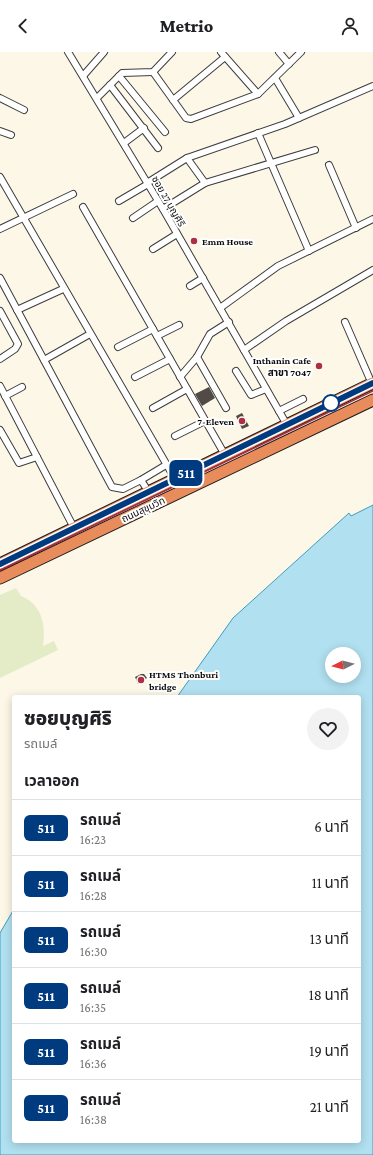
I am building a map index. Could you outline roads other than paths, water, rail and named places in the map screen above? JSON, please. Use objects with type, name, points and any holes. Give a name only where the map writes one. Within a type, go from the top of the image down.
[{"type":"highway","name":"ถนนสุขุมวิท","points":[[0,564],[372,383]]},
{"type":"highway","name":"ถนนสุขุมวิท","points":[[0,578],[373,400]]},
{"type":"highway","points":[[103,528],[106,512],[123,519]]},
{"type":"street","name":"ซอย 27 บุญศิริ","points":[[68,52],[163,209],[287,425]]},
{"type":"street","points":[[83,76],[104,52]]},
{"type":"street","points":[[96,98],[119,76],[127,72],[153,72],[172,52]]},
{"type":"street","points":[[221,52],[258,94]]},
{"type":"street","points":[[279,52],[288,64]]},
{"type":"street","points":[[153,72],[186,118],[191,120],[258,94],[301,52]]},
{"type":"street","points":[[173,100],[225,57]]},
{"type":"street","points":[[119,76],[165,132]]},
{"type":"street","points":[[275,78],[299,118]]},
{"type":"street","points":[[110,85],[158,148]]},
{"type":"street","points":[[119,201],[187,158],[299,118],[373,86]]},
{"type":"street","points":[[0,98],[24,110]]},
{"type":"street","points":[[124,143],[144,128]]},
{"type":"street","points":[[0,130],[11,135]]},
{"type":"street","points":[[258,133],[309,251]]},
{"type":"street","points":[[163,209],[205,183],[315,150]]},
{"type":"street","points":[[187,158],[205,183]]},
{"type":"street","points":[[329,165],[356,228]]},
{"type":"street","points":[[0,177],[63,289],[175,479]]},
{"type":"street","points":[[0,229],[73,194]]},
{"type":"street","points":[[133,218],[158,201]]},
{"type":"street","points":[[83,207],[225,455]]},
{"type":"street","points":[[220,308],[278,266],[373,219]]},
{"type":"street","points":[[153,249],[177,234]]},
{"type":"street","points":[[244,350],[286,321],[373,270]]},
{"type":"street","points":[[0,278],[112,487],[123,489],[166,465]]},
{"type":"street","points":[[190,286],[203,278]]},
{"type":"street","points":[[17,310],[63,289]]},
{"type":"street","points":[[0,311],[18,344],[15,349],[0,359]]},
{"type":"street","points":[[180,377],[197,357],[210,334],[229,322]]},
{"type":"street","points":[[345,322],[372,383]]},
{"type":"street","points":[[157,336],[179,325]]},
{"type":"street","points":[[118,347],[153,329]]},
{"type":"street","points":[[44,360],[90,334]]},
{"type":"street","points":[[197,357],[226,408]]},
{"type":"street","points":[[135,377],[170,359]]},
{"type":"street","points":[[236,371],[251,395],[266,389]]},
{"type":"street","points":[[0,386],[74,528]]},
{"type":"street","points":[[5,396],[22,387]]},
{"type":"street","points":[[153,408],[187,389]]},
{"type":"street","points":[[279,411],[303,399]]},
{"type":"street","points":[[175,436],[205,421]]},
{"type":"street","points":[[0,430],[19,462],[38,457]]},
{"type":"street","points":[[141,480],[148,492]]},
{"type":"water","points":[[373,505],[373,1155],[0,1155],[0,933],[12,912],[12,1143],[361,1143],[361,695],[178,695],[233,618],[349,513],[351,516]]},
{"type":"railway","points":[[0,570],[373,391]]},
{"type":"place","name":"Emm House","points":[[194,241]]},
{"type":"place","name":"Inthanin Cafe สาขา 7047","points":[[319,366]]},
{"type":"place","name":"7-Eleven","points":[[242,421]]},
{"type":"place","name":"HTMS Thonburi bridge","points":[[141,680]]}]
